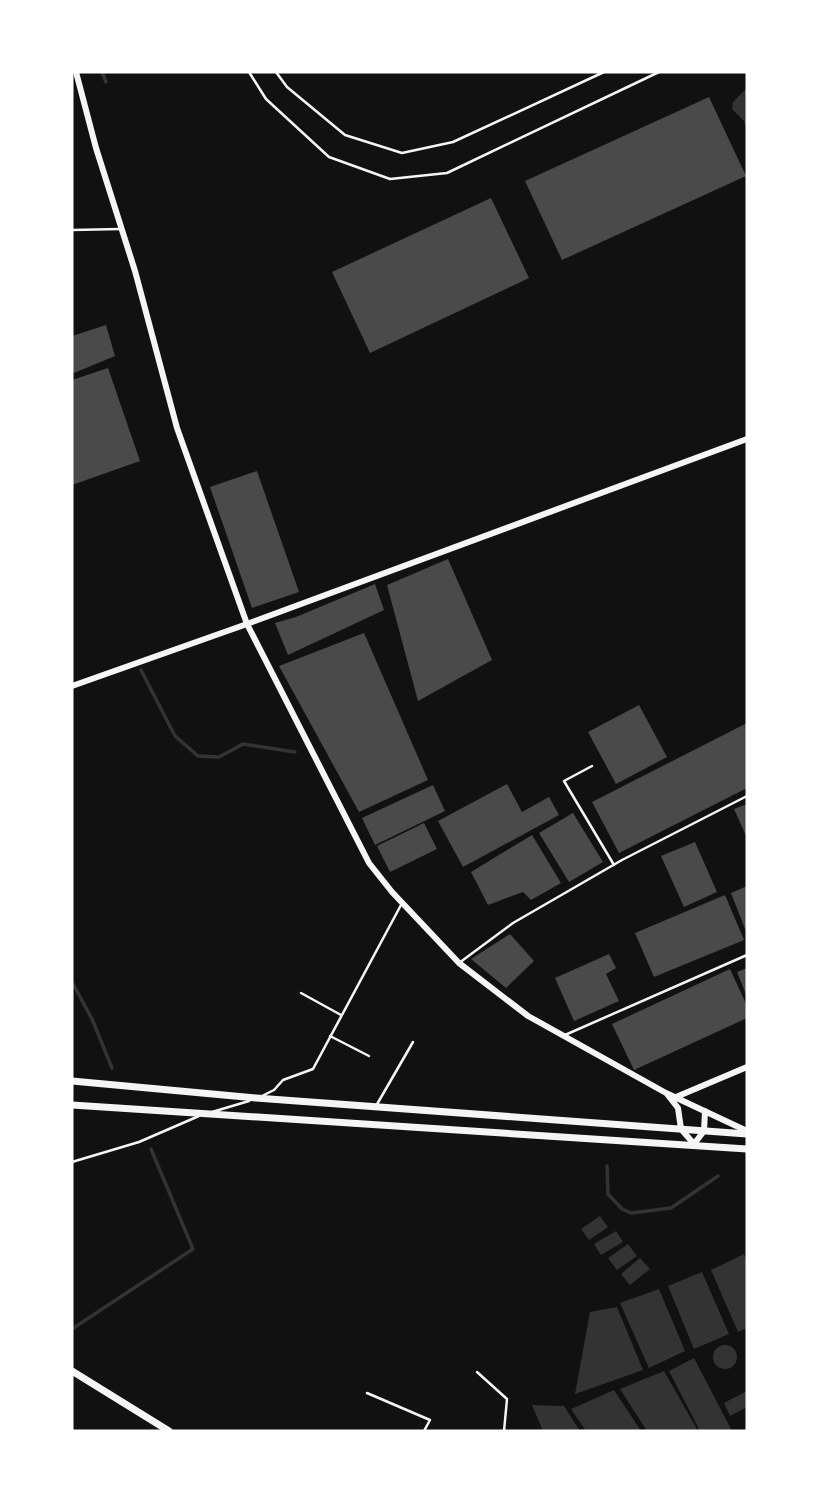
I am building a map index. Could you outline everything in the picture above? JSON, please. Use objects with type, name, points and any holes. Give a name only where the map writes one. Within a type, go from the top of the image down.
[{"type":"street","points":[[76,72],[96,148],[123,229],[177,428],[247,624],[369,863],[392,892],[459,963],[528,1016],[666,1093],[747,1133]]},
{"type":"street","points":[[72,686],[747,439]]},
{"type":"street","points":[[676,1097],[747,1067]]},
{"type":"street","points":[[72,1081],[257,1098],[747,1133]]},
{"type":"street","points":[[666,1093],[678,1108],[681,1129],[694,1144]]},
{"type":"street","points":[[72,1105],[747,1149]]},
{"type":"street","points":[[694,1144],[704,1131],[705,1111]]},
{"type":"street","points":[[72,1371],[169,1431]]},
{"type":"lane","points":[[249,72],[266,99],[329,157],[390,179],[446,173],[659,72]]},
{"type":"lane","points":[[276,72],[287,87],[345,135],[402,153],[453,142],[604,72]]},
{"type":"lane","points":[[72,230],[123,229]]},
{"type":"lane","points":[[592,766],[564,781],[614,865]]},
{"type":"lane","points":[[459,963],[513,923],[614,865],[747,796]]},
{"type":"lane","points":[[72,1162],[139,1142],[206,1113],[257,1098],[274,1090],[283,1080],[313,1069],[403,902]]},
{"type":"lane","points":[[562,1036],[747,955]]},
{"type":"lane","points":[[300,993],[341,1014]]},
{"type":"lane","points":[[330,1036],[369,1056]]},
{"type":"lane","points":[[376,1107],[413,1042]]},
{"type":"lane","points":[[477,1372],[508,1399],[504,1431]]},
{"type":"lane","points":[[367,1393],[430,1420],[424,1431]]},
{"type":"shaded area","points":[[747,88],[747,130],[744,121],[732,109],[733,102]]},
{"type":"shaded area","points":[[600,1216],[608,1227],[589,1240],[581,1229]]},
{"type":"shaded area","points":[[616,1231],[623,1242],[601,1255],[594,1244]]},
{"type":"shaded area","points":[[628,1244],[637,1256],[617,1270],[608,1258]]},
{"type":"shaded area","points":[[744,1254],[747,1262],[747,1328],[738,1332],[711,1270]]},
{"type":"shaded area","points":[[640,1258],[650,1269],[630,1285],[621,1274]]},
{"type":"shaded area","points":[[702,1272],[729,1334],[694,1349],[668,1286]]},
{"type":"shaded area","points":[[659,1289],[685,1351],[649,1368],[620,1303]]},
{"type":"shaded area","points":[[617,1307],[643,1370],[575,1394],[590,1312]]},
{"type":"shaded area","points":[[725,1345],[736,1352],[737,1357],[730,1368],[725,1369],[714,1362],[713,1357],[720,1346]]},
{"type":"shaded area","points":[[694,1358],[732,1431],[700,1431],[669,1371]]},
{"type":"shaded area","points":[[664,1371],[698,1431],[647,1431],[620,1389]]},
{"type":"shaded area","points":[[614,1390],[641,1431],[586,1431],[571,1409]]},
{"type":"shaded area","points":[[747,1391],[747,1407],[730,1416],[724,1403]]},
{"type":"shaded area","points":[[532,1405],[564,1406],[580,1431],[543,1431]]},
{"type":"building","points":[[709,97],[746,176],[562,260],[525,181]]},
{"type":"building","points":[[491,198],[529,278],[370,353],[332,272]]},
{"type":"building","points":[[106,325],[115,356],[74,373],[72,336]]},
{"type":"building","points":[[108,368],[140,461],[72,485],[72,380]]},
{"type":"building","points":[[257,471],[299,592],[252,608],[210,487]]},
{"type":"building","points":[[448,559],[492,660],[418,701],[387,585]]},
{"type":"building","points":[[375,584],[384,610],[288,655],[275,623]]},
{"type":"building","points":[[364,633],[428,780],[359,812],[279,666]]},
{"type":"building","points":[[639,705],[667,757],[616,784],[588,732]]},
{"type":"building","points":[[747,723],[747,788],[619,853],[592,802]]},
{"type":"building","points":[[507,784],[522,812],[549,797],[559,815],[463,867],[438,821]]},
{"type":"building","points":[[433,785],[445,811],[375,845],[362,818]]},
{"type":"building","points":[[747,804],[747,838],[734,809]]},
{"type":"building","points":[[573,813],[603,862],[569,882],[539,833]]},
{"type":"building","points":[[424,823],[437,849],[390,872],[377,846]]},
{"type":"building","points":[[532,835],[561,883],[531,900],[523,892],[488,905],[471,872]]},
{"type":"building","points":[[695,842],[717,892],[684,907],[661,856]]},
{"type":"building","points":[[747,886],[747,934],[731,893]]},
{"type":"building","points":[[725,895],[744,940],[654,977],[635,933]]},
{"type":"building","points":[[510,934],[534,961],[506,988],[471,959]]},
{"type":"building","points":[[609,954],[616,968],[606,974],[619,1001],[574,1021],[555,978]]},
{"type":"building","points":[[747,968],[747,997],[737,972]]},
{"type":"building","points":[[730,969],[747,1006],[747,1018],[634,1070],[612,1024]]},
{"type":"waterway","points":[[102,72],[106,82]]},
{"type":"waterway","points":[[141,670],[175,736],[198,756],[219,757],[243,744],[295,752]]},
{"type":"waterway","points":[[72,982],[92,1019],[112,1068]]},
{"type":"waterway","points":[[72,1329],[193,1249],[151,1149]]},
{"type":"waterway","points":[[607,1166],[608,1194],[622,1209],[631,1213],[671,1208],[718,1176]]}]
